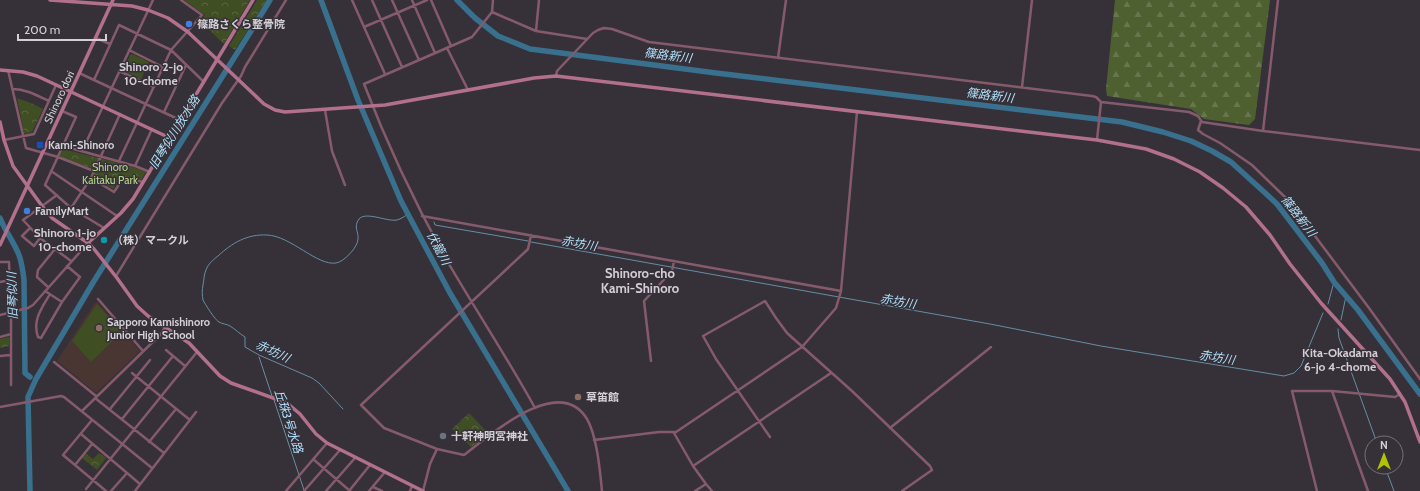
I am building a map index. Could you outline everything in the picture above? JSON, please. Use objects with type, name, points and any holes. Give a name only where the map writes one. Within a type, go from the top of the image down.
[{"type":"street","points":[[50,0],[81,1],[132,6],[148,10],[168,18],[188,32],[264,104],[275,110],[285,112],[372,106],[414,100],[534,78],[556,76],[1097,140],[1146,149],[1174,159],[1200,172],[1246,207],[1270,235],[1290,264],[1321,303],[1390,379],[1405,402],[1420,442]]},
{"type":"street","name":"Shinoro dori","points":[[0,245],[113,0]]},
{"type":"street","points":[[82,151],[153,0]]},
{"type":"street","points":[[119,161],[171,50],[202,15],[181,0]]},
{"type":"street","points":[[0,315],[33,305],[71,261],[88,243],[118,216],[133,199],[253,0]]},
{"type":"street","points":[[116,276],[286,0]]},
{"type":"street","points":[[352,0],[385,74]]},
{"type":"street","points":[[372,0],[402,67]]},
{"type":"street","points":[[392,0],[418,60]]},
{"type":"street","points":[[412,0],[435,53]]},
{"type":"street","points":[[364,27],[427,0]]},
{"type":"street","points":[[431,0],[451,46]]},
{"type":"street","points":[[493,0],[492,12],[473,36],[364,84],[390,147],[422,216],[470,302],[517,377],[534,408]]},
{"type":"street","points":[[536,31],[539,0]]},
{"type":"street","points":[[778,58],[786,0]]},
{"type":"street","points":[[1022,87],[1032,0]]},
{"type":"street","points":[[1263,131],[1278,0]]},
{"type":"street","points":[[492,12],[536,31],[588,39]]},
{"type":"street","points":[[94,80],[119,25],[171,50],[204,82]]},
{"type":"street","points":[[556,76],[558,70],[593,32],[604,28],[612,29],[649,42],[1092,96],[1096,97],[1101,102],[1189,112],[1198,116],[1202,122],[1420,150]]},
{"type":"street","points":[[96,38],[110,44]]},
{"type":"street","points":[[447,48],[468,90]]},
{"type":"street","points":[[129,50],[163,67]]},
{"type":"street","points":[[164,112],[186,65]]},
{"type":"street","points":[[0,70],[23,72],[37,76],[170,138]]},
{"type":"street","points":[[8,70],[26,148],[94,171]]},
{"type":"street","points":[[119,71],[154,87]]},
{"type":"street","points":[[79,73],[181,120]]},
{"type":"street","points":[[4,140],[34,134],[56,85]]},
{"type":"street","points":[[13,89],[32,93],[49,101]]},
{"type":"street","points":[[1097,140],[1101,102]]},
{"type":"street","points":[[324,110],[330,146],[345,185]]},
{"type":"street","points":[[62,111],[76,117],[45,185],[71,208],[104,228]]},
{"type":"street","points":[[594,440],[659,432],[674,433],[802,347],[836,308],[840,292],[857,112]]},
{"type":"street","points":[[71,208],[91,178],[120,114]]},
{"type":"street","points":[[1201,120],[1198,130],[1252,165],[1288,200],[1420,379]]},
{"type":"street","points":[[0,122],[4,140],[14,166],[27,186],[52,218],[88,243],[116,276],[137,306],[148,316],[185,340],[220,376],[231,382],[288,403],[296,410],[316,434],[327,443],[423,491],[430,464],[437,450]]},
{"type":"street","points":[[135,166],[152,129]]},
{"type":"street","points":[[63,146],[119,161],[150,172]]},
{"type":"street","points":[[51,171],[118,216]]},
{"type":"street","points":[[91,178],[114,192],[124,177],[144,182]]},
{"type":"street","points":[[56,195],[23,220],[40,238],[71,261]]},
{"type":"street","points":[[422,216],[840,292]]},
{"type":"street","points":[[30,228],[22,236],[34,246],[40,238]]},
{"type":"street","points":[[531,235],[528,249],[361,406],[384,428],[437,450],[464,456],[500,428],[534,408],[543,404],[554,402],[568,404],[582,413],[592,430],[601,475],[602,491]]},
{"type":"street","points":[[48,287],[37,276],[38,270],[55,250]]},
{"type":"street","points":[[0,262],[9,262],[12,312],[10,355],[11,385]]},
{"type":"street","points":[[651,361],[644,301],[672,270],[674,262]]},
{"type":"street","points":[[50,294],[37,318],[38,337],[41,338],[62,302],[80,277],[67,266]]},
{"type":"street","points":[[0,282],[10,280]]},
{"type":"street","points":[[45,291],[62,302]]},
{"type":"street","points":[[98,298],[143,351]]},
{"type":"street","points":[[770,437],[716,359],[702,336],[765,301],[787,333],[852,391],[932,470],[902,491]]},
{"type":"street","points":[[82,411],[161,334],[165,327]]},
{"type":"street","points":[[0,337],[11,334]]},
{"type":"street","points":[[890,428],[992,347]]},
{"type":"street","points":[[166,350],[185,366]]},
{"type":"street","points":[[86,490],[197,352]]},
{"type":"street","points":[[0,356],[10,355]]},
{"type":"street","points":[[122,419],[173,356]]},
{"type":"street","points":[[110,409],[150,360]]},
{"type":"street","points":[[54,362],[164,454]]},
{"type":"street","points":[[132,373],[190,420]]},
{"type":"street","points":[[693,466],[831,373]]},
{"type":"street","points":[[1317,491],[1292,391],[1332,391],[1395,397],[1400,393]]},
{"type":"street","points":[[1332,391],[1368,491]]},
{"type":"street","points":[[0,407],[61,396],[64,397],[152,468]]},
{"type":"street","points":[[149,442],[176,409]]},
{"type":"street","points":[[135,491],[196,412]]},
{"type":"street","points":[[92,420],[63,455],[106,491]]},
{"type":"street","points":[[674,433],[693,466],[712,491]]},
{"type":"street","points":[[81,434],[140,484]]},
{"type":"street","points":[[286,491],[327,443]]},
{"type":"street","points":[[75,465],[92,444]]},
{"type":"street","points":[[305,491],[340,450]]},
{"type":"street","points":[[326,491],[355,458]]},
{"type":"street","points":[[313,459],[349,491],[370,465]]},
{"type":"street","points":[[369,491],[385,472]]},
{"type":"street","points":[[111,491],[127,473]]},
{"type":"street","points":[[695,491],[706,484]]},
{"type":"street","points":[[410,491],[412,486]]},
{"type":"street","points":[[373,487],[382,491]]},
{"type":"shaded area","name":"Sapporo Kamishinoro Junior High School","points":[[97,302],[140,351],[96,393],[57,361],[94,304]]},
{"type":"green space","points":[[184,0],[250,0],[224,44],[200,21],[205,15]]},
{"type":"green space","points":[[257,0],[267,0],[235,50],[229,46]]},
{"type":"green space","points":[[1115,0],[1270,0],[1255,119],[1249,125],[1204,119],[1191,109],[1107,96],[1106,89]]},
{"type":"green space","points":[[132,54],[149,62],[141,79],[124,71],[130,55]]},
{"type":"green space","points":[[17,98],[43,109],[32,132],[24,133]]},
{"type":"green space","name":"Shinoro Kaitaku Park","points":[[63,149],[130,166],[146,172],[141,180],[122,175],[113,189],[93,177],[95,169],[59,157]]},
{"type":"green space","points":[[97,304],[122,332],[91,362],[72,341]]},
{"type":"green space","points":[[9,337],[9,346],[0,348],[0,339]]},
{"type":"green space","points":[[469,413],[489,434],[471,447],[452,429]]},
{"type":"green space","points":[[85,453],[93,459],[99,453],[106,458],[97,470],[82,458]]},
{"type":"waterway","name":"旧琴似川放水路","points":[[30,491],[28,397],[36,379],[94,281],[270,0]]},
{"type":"waterway","name":"伏籠川","points":[[321,0],[358,100],[401,201],[450,293],[568,491]]},
{"type":"waterway","name":"篠路新川","points":[[457,0],[475,18],[498,36],[530,49],[1122,122],[1163,132],[1191,141],[1231,162],[1277,204],[1322,263],[1334,282],[1358,310],[1420,394]]},
{"type":"waterway","name":"赤坊川","points":[[343,409],[319,383],[312,378],[259,355],[245,347],[245,337],[230,326],[217,321],[203,300],[202,289],[205,272],[211,262],[234,243],[246,238],[260,235],[267,235],[285,240],[312,256],[329,263],[336,263],[343,260],[356,246],[358,239],[356,225],[359,219],[362,217],[371,216],[397,220],[408,214]]},
{"type":"waterway","name":"旧琴似川","points":[[0,218],[17,250],[22,268],[24,280],[25,373],[30,377]]},
{"type":"waterway","name":"赤坊川","points":[[434,222],[435,225],[528,241]]},
{"type":"waterway","name":"赤坊川","points":[[531,242],[990,324],[1101,346],[1284,376],[1294,373],[1301,366],[1323,313]]},
{"type":"waterway","name":"赤坊川","points":[[1328,304],[1334,282]]},
{"type":"waterway","points":[[1341,320],[1346,296]]},
{"type":"waterway","points":[[1338,329],[1339,338],[1374,435]]},
{"type":"waterway","name":"丘珠3号水路","points":[[259,357],[272,396]]},
{"type":"waterway","name":"丘珠3号水路","points":[[274,400],[304,490]]},
{"type":"waterway","points":[[1388,475],[1394,491]]},
{"type":"place","name":"篠路さくら整骨院","points":[[189,24]]},
{"type":"place","name":"Kami-Shinoro","points":[[40,145]]},
{"type":"place","name":"FamilyMart","points":[[27,211]]},
{"type":"place","name":"（株）マークル","points":[[104,240]]},
{"type":"place","name":"Sapporo Kamishinoro Junior High School","points":[[99,328]]},
{"type":"place","name":"草笛館","points":[[578,397]]},
{"type":"place","name":"十軒神明宮神社","points":[[443,436]]},
{"type":"district","name":"Shinoro 2-jo 10-chome","points":[[151,73]]},
{"type":"district","name":"Shinoro 1-jo 10-chome","points":[[65,239]]},
{"type":"district","name":"Shinoro-cho Kami-Shinoro","points":[[640,280]]},
{"type":"district","name":"Kita-Okadama 6-jo 4-chome","points":[[1340,359]]}]
